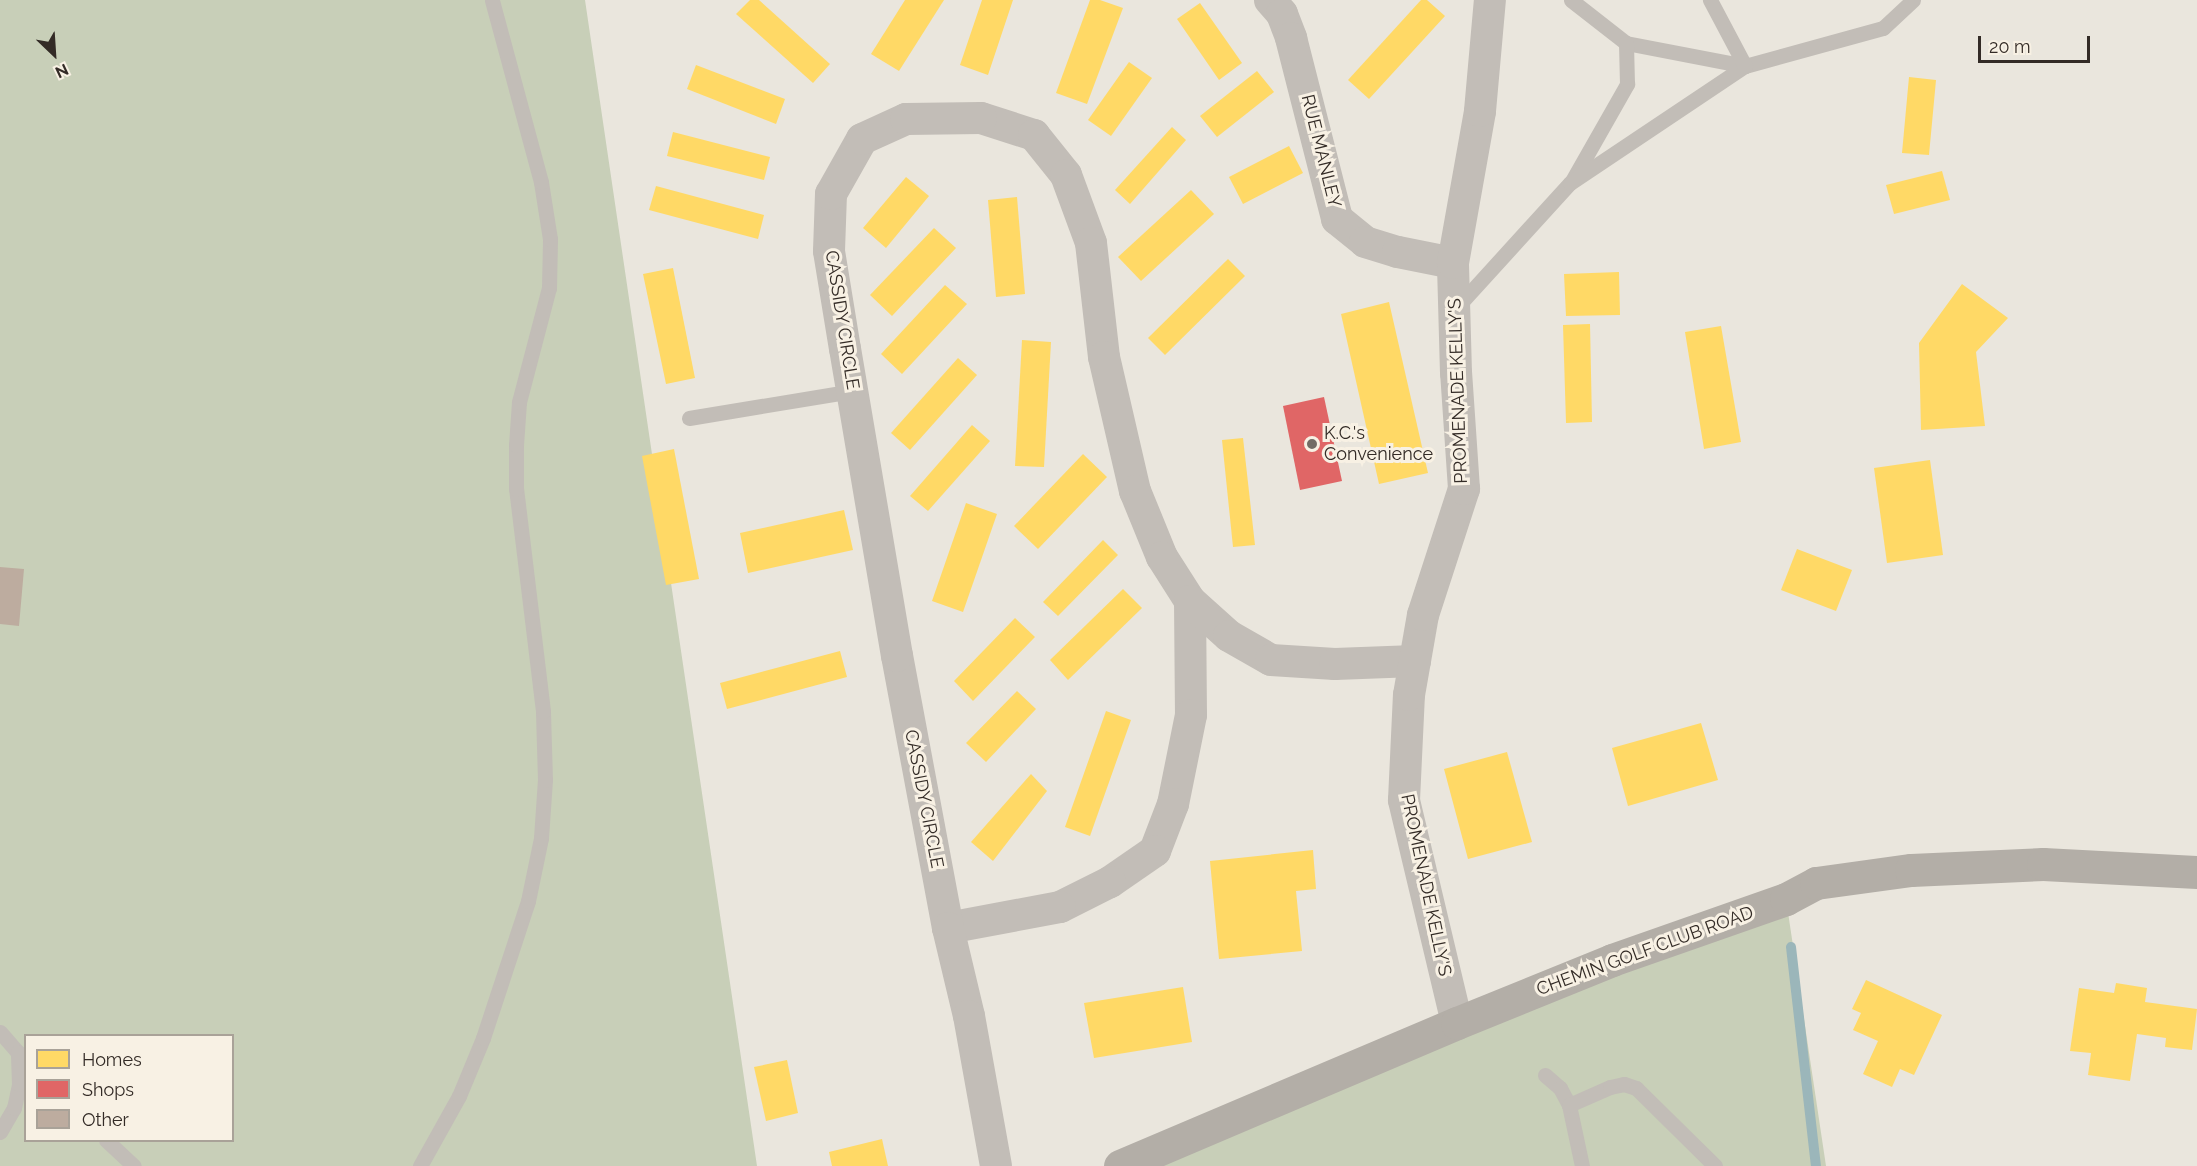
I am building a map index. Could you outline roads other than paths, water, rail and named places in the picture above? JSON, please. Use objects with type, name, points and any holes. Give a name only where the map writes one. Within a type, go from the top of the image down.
[{"type":"street","name":"RUE MANLEY","points":[[1270,0],[1282,14],[1291,38],[1337,219],[1365,242],[1398,252],[1453,263]]},
{"type":"street","name":"PROMENADE KELLY'S","points":[[1457,1023],[1404,800],[1409,695],[1415,661],[1424,615],[1464,489],[1453,263],[1480,111],[1490,0]]},
{"type":"street","name":"CASSIDY CIRCLE","points":[[996,1166],[969,1016],[948,928],[897,656],[829,251],[831,194],[862,139],[906,119],[981,118],[1034,135],[1066,175],[1091,243],[1104,357],[1134,491],[1162,557],[1190,602],[1229,636],[1270,660],[1335,664],[1415,661]]},
{"type":"street","points":[[948,928],[1060,907],[1110,882],[1155,851],[1173,804],[1191,715],[1190,602]]},
{"type":"street","name":"CHEMIN GOLF CLUB ROAD","points":[[1120,1166],[1457,1023],[1612,960],[1786,899],[1816,883],[1911,870],[2043,864],[2197,872]]},
{"type":"lane","points":[[420,1166],[459,1096],[483,1038],[528,902],[540,838],[545,780],[543,711],[516,489],[516,456],[519,402],[549,288],[550,239],[541,182],[492,0]]},
{"type":"lane","points":[[1571,0],[1626,43],[1745,66]]},
{"type":"lane","points":[[1710,0],[1745,66]]},
{"type":"lane","points":[[1570,183],[1745,66],[1883,28],[1914,0]]},
{"type":"lane","points":[[1454,310],[1570,183],[1626,84],[1626,43]]},
{"type":"lane","points":[[689,418],[852,391]]},
{"type":"lane","points":[[0,1032],[22,1056],[14,1108],[0,1132]]},
{"type":"lane","points":[[1545,1075],[1560,1088],[1569,1105],[1582,1166]]},
{"type":"lane","points":[[1569,1105],[1610,1087],[1624,1084],[1636,1088],[1715,1166]]},
{"type":"lane","points":[[108,1142],[134,1166]]},
{"type":"waterway","points":[[1791,947],[1816,1166]]},
{"type":"place","name":"K.C.'s Convenience","points":[[1312,444]]}]
